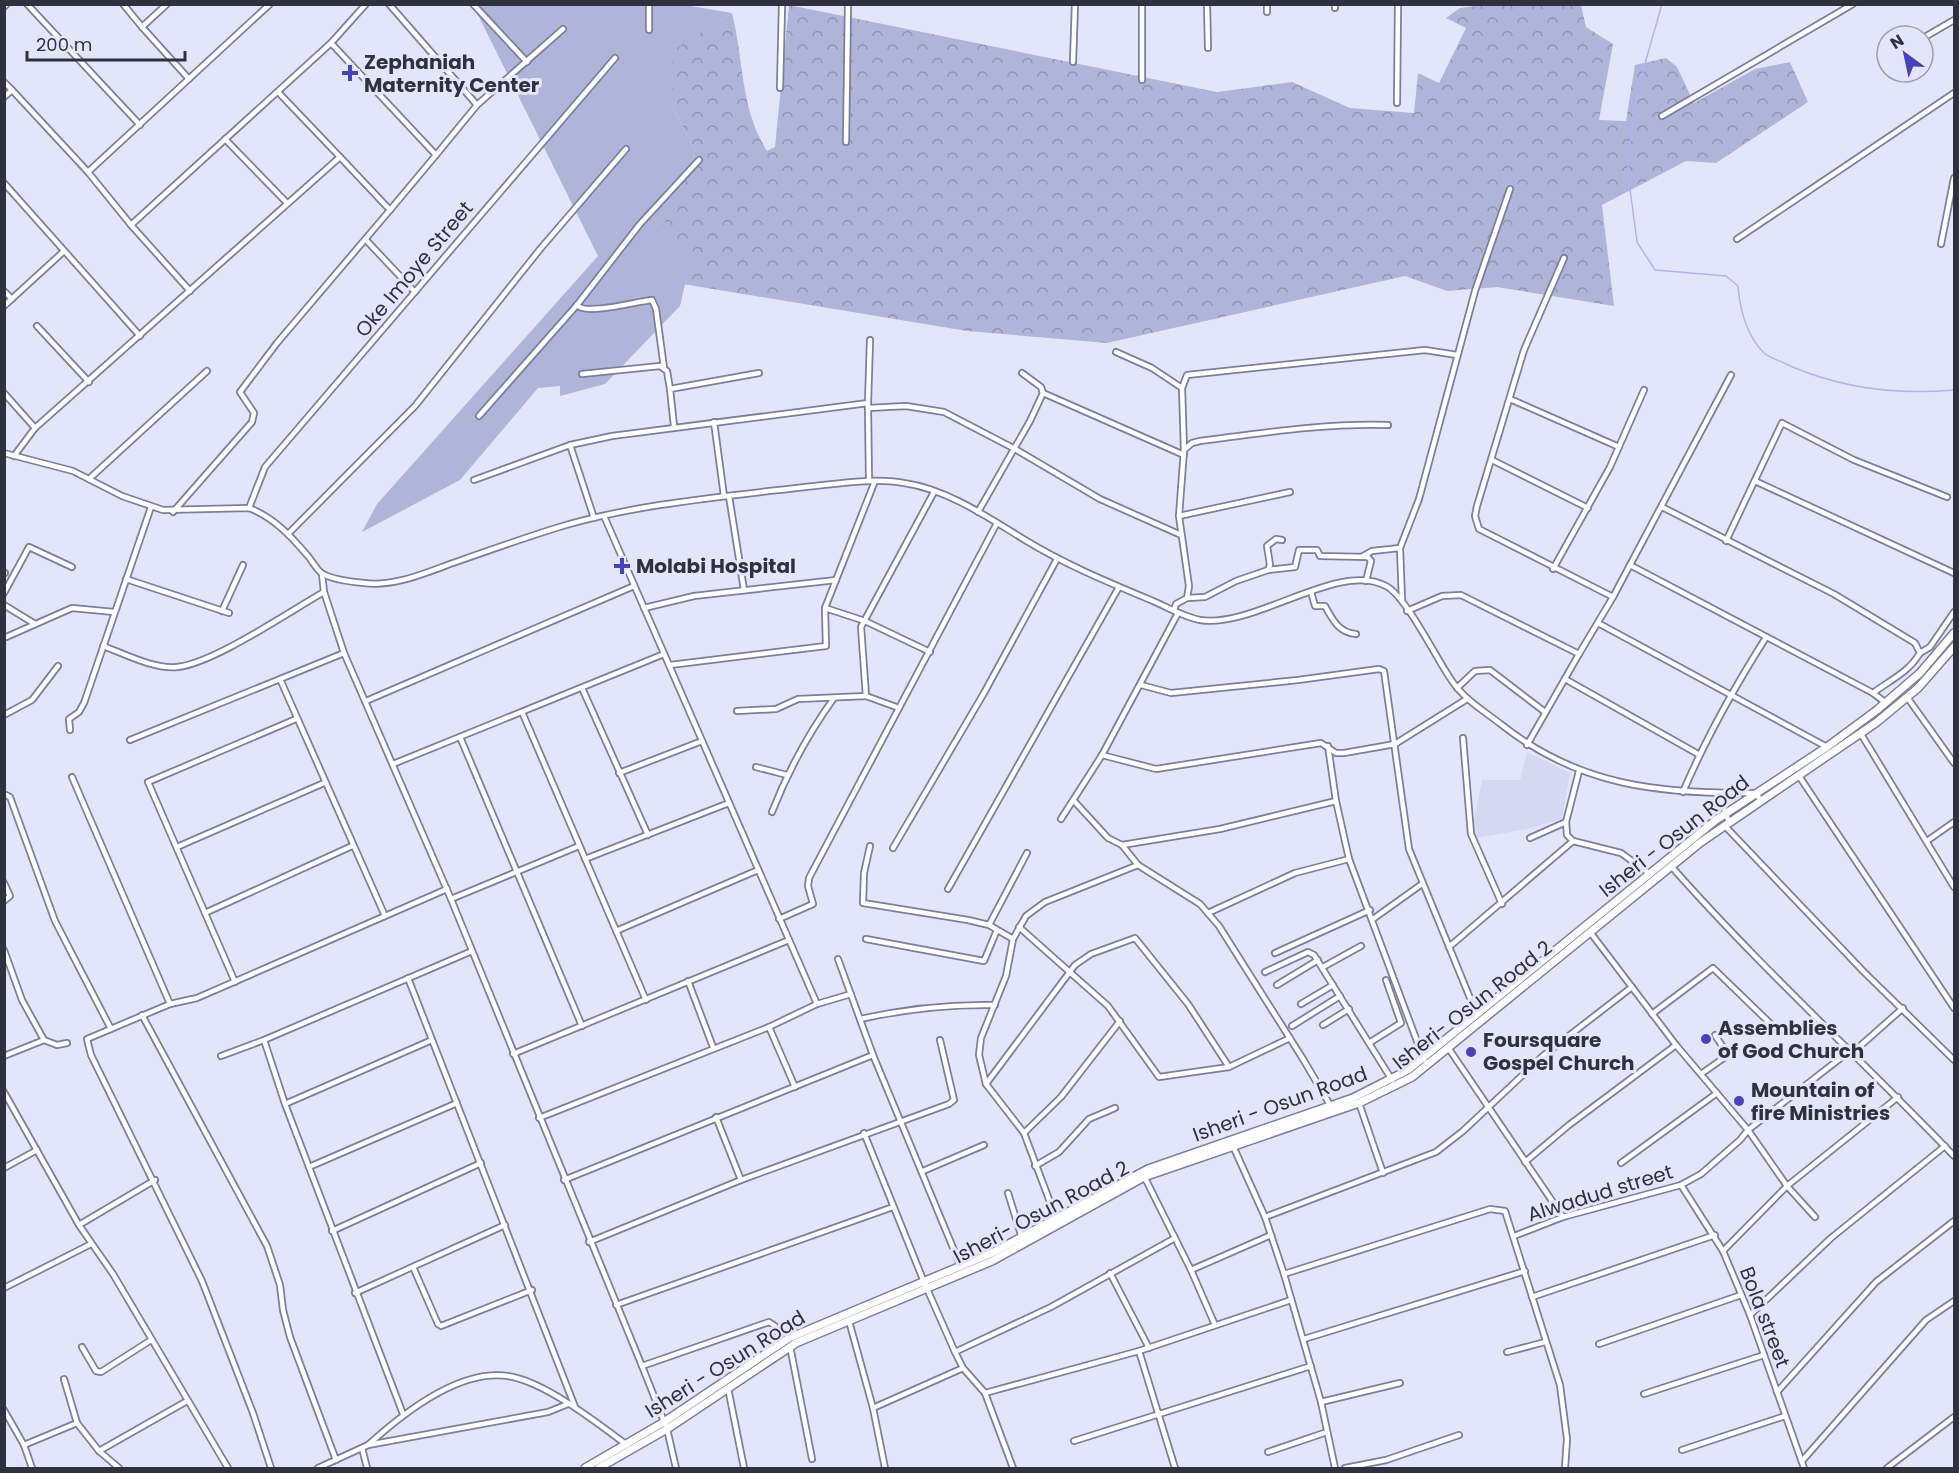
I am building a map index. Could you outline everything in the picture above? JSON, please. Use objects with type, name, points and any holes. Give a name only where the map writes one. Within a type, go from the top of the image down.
[{"type":"main road","name":"Isheri - Osun Road","points":[[585,1468],[665,1426],[781,1343],[821,1323],[925,1285],[1022,1238],[1143,1174],[1353,1098],[1392,1080],[1424,1060],[1725,813],[1827,747],[1886,703],[1920,673],[1954,633]]},
{"type":"main road","name":"Isheri- Osun Road 2","points":[[599,1468],[728,1388],[790,1346],[925,1285],[992,1261],[1143,1174],[1359,1103],[1412,1077],[1726,823],[1861,734],[1906,697],[1954,647]]},
{"type":"street","points":[[27,4],[140,125]]},
{"type":"street","points":[[123,4],[189,79]]},
{"type":"street","points":[[142,27],[167,4]]},
{"type":"street","points":[[88,172],[270,4]]},
{"type":"street","points":[[131,225],[331,43],[366,4]]},
{"type":"street","points":[[389,4],[477,105]]},
{"type":"street","points":[[473,4],[527,62]]},
{"type":"street","points":[[649,30],[650,4]]},
{"type":"street","points":[[780,88],[782,4]]},
{"type":"street","points":[[846,142],[848,4]]},
{"type":"street","points":[[1073,62],[1075,4]]},
{"type":"street","points":[[1142,4],[1142,80]]},
{"type":"street","points":[[1207,4],[1208,48]]},
{"type":"street","points":[[1268,4],[1268,12]]},
{"type":"street","points":[[1397,102],[1398,4]]},
{"type":"street","points":[[1662,116],[1853,4]]},
{"type":"street","points":[[1935,31],[1954,20]]},
{"type":"street","points":[[173,512],[252,422],[254,413],[240,392],[277,343],[366,240],[477,105],[562,29]]},
{"type":"street","points":[[331,43],[436,155]]},
{"type":"street","name":"Oke Imoye Street","points":[[249,508],[265,467],[521,166],[536,152],[551,130],[571,113],[615,58]]},
{"type":"street","points":[[4,82],[88,172],[131,225],[190,291]]},
{"type":"street","points":[[4,98],[12,90]]},
{"type":"street","points":[[278,92],[390,210]]},
{"type":"street","points":[[1737,239],[1954,93]]},
{"type":"street","points":[[225,139],[286,203]]},
{"type":"street","points":[[288,534],[415,406],[541,248],[626,149]]},
{"type":"street","points":[[14,456],[35,428],[340,157]]},
{"type":"street","points":[[479,416],[577,305],[640,224],[699,160]]},
{"type":"street","points":[[1941,243],[1954,178]]},
{"type":"street","points":[[4,183],[140,336]]},
{"type":"street","points":[[1402,600],[1400,548],[1419,499],[1457,356],[1509,189]]},
{"type":"street","points":[[366,240],[415,292]]},
{"type":"street","points":[[4,306],[63,252]]},
{"type":"street","points":[[1564,258],[1530,334],[1477,506],[1475,524],[1479,529],[1553,569],[1613,597]]},
{"type":"street","points":[[4,291],[12,299]]},
{"type":"street","points":[[577,305],[583,309],[597,309],[652,300],[656,309],[664,368],[670,389],[674,426]]},
{"type":"street","points":[[37,326],[89,382]]},
{"type":"street","points":[[869,481],[870,340]]},
{"type":"street","points":[[1187,598],[1189,586],[1179,516],[1184,452],[1182,388],[1187,375],[1425,350],[1457,356]]},
{"type":"street","points":[[1116,352],[1152,368],[1182,388]]},
{"type":"street","points":[[582,374],[664,368]]},
{"type":"street","points":[[89,479],[207,371]]},
{"type":"street","points":[[670,389],[759,372]]},
{"type":"street","points":[[978,512],[1043,393],[1041,387],[1022,373]]},
{"type":"street","points":[[1527,745],[1613,597],[1731,375]]},
{"type":"street","points":[[1553,569],[1588,508],[1619,447],[1644,390]]},
{"type":"street","points":[[4,393],[35,428]]},
{"type":"street","points":[[1043,393],[1184,452]]},
{"type":"street","points":[[1510,399],[1619,447]]},
{"type":"street","points":[[474,480],[570,445],[674,426],[868,405],[906,406],[944,412],[1015,448],[1100,499],[1181,535]]},
{"type":"street","points":[[714,422],[744,590]]},
{"type":"street","points":[[1726,541],[1783,423],[1854,460],[1947,497]]},
{"type":"street","points":[[1184,452],[1192,443],[1200,441],[1282,430],[1356,424],[1388,425]]},
{"type":"street","points":[[570,445],[594,518]]},
{"type":"street","points":[[4,453],[73,471],[152,507],[173,512],[249,508],[261,513],[288,534],[322,574],[324,592],[345,653],[447,889],[589,1242],[642,1366],[665,1426],[676,1468]]},
{"type":"street","points":[[1492,460],[1588,508]]},
{"type":"street","points":[[322,574],[365,584],[403,580],[560,527],[604,516],[726,496],[869,481],[907,483],[934,492],[978,512],[1057,559],[1119,587],[1176,611],[1213,621],[1263,609],[1338,583],[1366,581],[1390,588],[1402,600],[1457,688],[1467,699],[1527,745],[1579,771],[1618,782],[1683,792],[1755,792],[1761,800]]},
{"type":"street","points":[[670,665],[823,647],[827,642],[825,608],[875,481]]},
{"type":"street","points":[[1755,481],[1954,573]]},
{"type":"street","points":[[866,696],[861,632],[934,492]]},
{"type":"street","points":[[1179,516],[1290,492]]},
{"type":"street","points":[[70,730],[69,719],[82,708],[152,507]]},
{"type":"street","points":[[1662,507],[1834,594],[1892,627],[1915,643],[1920,653]]},
{"type":"street","points":[[604,516],[817,1004]]},
{"type":"street","points":[[779,919],[813,904],[808,886],[809,878],[997,523]]},
{"type":"street","points":[[1268,570],[1270,565],[1267,546],[1276,539],[1282,540]]},
{"type":"street","points":[[4,593],[29,547],[72,567]]},
{"type":"street","points":[[1061,819],[1102,755],[1141,685],[1176,611],[1176,604],[1187,598],[1205,597],[1236,581],[1268,570],[1295,567],[1299,550],[1302,548],[1317,550],[1320,556],[1363,556],[1372,551],[1400,548]]},
{"type":"street","points":[[1363,556],[1371,561],[1366,581]]},
{"type":"street","points":[[892,848],[984,693],[1057,559]]},
{"type":"street","points":[[222,611],[243,565]]},
{"type":"street","points":[[1630,565],[1765,639],[1873,693],[1886,703]]},
{"type":"street","points":[[126,579],[229,613]]},
{"type":"street","points":[[644,608],[694,596],[836,580]]},
{"type":"street","points":[[366,701],[634,586]]},
{"type":"street","points":[[948,889],[1119,587]]},
{"type":"street","points":[[103,646],[161,666],[178,667],[210,657],[324,592]]},
{"type":"street","points":[[1311,592],[1315,606],[1325,606],[1337,626],[1346,633],[1356,634]]},
{"type":"street","points":[[1407,611],[1443,596],[1461,595],[1579,654]]},
{"type":"street","points":[[4,605],[35,624]]},
{"type":"street","points":[[4,638],[72,608],[114,612]]},
{"type":"street","points":[[825,608],[865,621],[930,652]]},
{"type":"street","points":[[1873,693],[1905,672],[1920,653],[1930,647],[1954,612]]},
{"type":"street","points":[[1598,623],[1827,747]]},
{"type":"street","points":[[1683,792],[1698,753],[1730,694],[1765,639]]},
{"type":"street","points":[[130,740],[345,653]]},
{"type":"street","points":[[393,764],[664,654]]},
{"type":"street","points":[[4,715],[32,700],[58,666]]},
{"type":"street","points":[[1141,685],[1172,693],[1298,681],[1380,669],[1385,676],[1409,849],[1477,1015]]},
{"type":"street","points":[[1457,688],[1475,671],[1490,670],[1545,712]]},
{"type":"street","points":[[280,679],[324,783],[385,916]]},
{"type":"street","points":[[1565,679],[1698,753]]},
{"type":"street","points":[[582,688],[648,836]]},
{"type":"street","points":[[737,711],[776,709],[798,699],[866,696],[899,708]]},
{"type":"street","points":[[1906,697],[1954,763]]},
{"type":"street","points":[[772,812],[787,775],[813,727],[834,698]]},
{"type":"street","points":[[1102,755],[1156,769],[1322,742],[1336,753],[1344,753],[1395,744],[1467,699]]},
{"type":"street","points":[[522,712],[646,1000]]},
{"type":"street","points":[[235,982],[148,782],[296,719]]},
{"type":"street","points":[[1861,734],[1954,888]]},
{"type":"street","points":[[460,737],[582,1026]]},
{"type":"street","points":[[1464,738],[1472,834],[1502,904]]},
{"type":"street","points":[[619,773],[702,741]]},
{"type":"street","points":[[1328,746],[1336,801],[1349,859],[1370,910],[1424,1060]]},
{"type":"street","points":[[756,767],[787,775]]},
{"type":"street","points":[[1579,771],[1566,822],[1567,836],[1573,841],[1621,853],[1650,874]]},
{"type":"street","points":[[1799,776],[1954,1008]]},
{"type":"street","points":[[72,777],[170,1004]]},
{"type":"street","points":[[177,847],[324,783]]},
{"type":"street","points":[[1718,793],[1726,823],[1864,972],[1954,1060]]},
{"type":"street","points":[[4,795],[10,797],[55,921],[111,1029]]},
{"type":"street","points":[[1074,801],[1108,838],[1122,845],[1128,856],[1138,865],[1200,904],[1219,926],[1290,1038],[1329,1105]]},
{"type":"street","points":[[1122,845],[1220,829],[1336,801]]},
{"type":"street","points":[[585,859],[729,803]]},
{"type":"street","points":[[1530,838],[1566,822]]},
{"type":"street","points":[[1927,841],[1954,822]]},
{"type":"street","points":[[1449,947],[1573,841]]},
{"type":"street","points":[[205,913],[352,846]]},
{"type":"street","points":[[451,899],[579,846]]},
{"type":"street","points":[[870,846],[864,873],[863,903],[989,925],[1013,939]]},
{"type":"street","points":[[989,925],[1027,853]]},
{"type":"street","points":[[1208,913],[1295,873],[1349,859]]},
{"type":"street","points":[[1056,1218],[1024,1133],[986,1084],[979,1055],[981,1038],[1005,976],[1013,939],[1019,927],[1034,909],[1045,902],[1138,865]]},
{"type":"street","points":[[1671,866],[1724,926],[1851,1050],[1954,1156]]},
{"type":"street","points":[[616,931],[758,870]]},
{"type":"street","points":[[4,884],[10,896],[4,901]]},
{"type":"street","points":[[1373,919],[1422,884]]},
{"type":"street","points":[[271,1468],[253,1413],[202,1281],[88,1047],[87,1039],[170,1004],[186,1002],[235,982],[447,889]]},
{"type":"street","points":[[1275,953],[1370,910]]},
{"type":"street","points":[[1019,927],[1108,1006],[1159,1077],[1229,1067],[1290,1038]]},
{"type":"street","points":[[866,939],[981,961],[986,957],[998,930]]},
{"type":"street","points":[[1590,932],[1676,1045],[1748,1130],[1787,1186],[1815,1217]]},
{"type":"street","points":[[986,1084],[1071,972],[1091,954],[1135,938],[1188,1004],[1229,1067]]},
{"type":"street","points":[[513,1054],[789,940]]},
{"type":"street","points":[[1323,967],[1361,946]]},
{"type":"street","points":[[4,950],[22,1000],[44,1040],[57,1045],[67,1043]]},
{"type":"street","points":[[221,1056],[264,1040],[472,951]]},
{"type":"street","points":[[1265,972],[1308,952],[1318,960],[1392,1080]]},
{"type":"street","points":[[838,959],[873,1055],[961,1267]]},
{"type":"street","points":[[1277,985],[1318,960]]},
{"type":"street","points":[[1652,1014],[1713,968],[1778,1031]]},
{"type":"street","points":[[408,978],[532,1290],[575,1407]]},
{"type":"street","points":[[1369,1043],[1401,1023],[1386,980]]},
{"type":"street","points":[[688,981],[713,1047]]},
{"type":"street","points":[[1301,1004],[1333,985]]},
{"type":"street","points":[[1265,1217],[1436,1152],[1463,1131],[1544,1055],[1632,987]]},
{"type":"street","points":[[539,1118],[713,1047],[769,1027],[817,1004],[850,994]]},
{"type":"street","points":[[1292,1026],[1340,996]]},
{"type":"street","points":[[860,1019],[906,1008],[949,1004],[995,1005]]},
{"type":"street","name":"Alwadud street","points":[[1514,1236],[1563,1217],[1681,1185],[1701,1174],[1740,1140],[1748,1130],[1851,1050],[1859,1047],[1903,1008]]},
{"type":"street","points":[[1323,1025],[1349,1010]]},
{"type":"street","points":[[142,1015],[267,1246],[280,1285],[282,1310],[290,1337],[336,1460]]},
{"type":"street","points":[[1024,1133],[1061,1097],[1120,1021]]},
{"type":"street","points":[[769,1027],[795,1087]]},
{"type":"street","points":[[1701,1074],[1728,1055],[1715,1035]]},
{"type":"street","points":[[4,1056],[44,1040]]},
{"type":"street","points":[[264,1040],[332,1232],[403,1414]]},
{"type":"street","points":[[285,1104],[432,1040]]},
{"type":"street","points":[[589,1242],[741,1180],[901,1119],[949,1104],[954,1100],[940,1040]]},
{"type":"street","points":[[1525,1162],[1569,1125],[1676,1045]]},
{"type":"street","points":[[1449,1049],[1563,1217]]},
{"type":"street","points":[[564,1180],[873,1055]]},
{"type":"street","points":[[4,1092],[79,1225],[113,1274],[228,1468]]},
{"type":"street","points":[[1621,1163],[1717,1094]]},
{"type":"street","points":[[1723,1251],[1787,1186],[1898,1097]]},
{"type":"street","points":[[309,1167],[457,1102]]},
{"type":"street","points":[[1359,1103],[1383,1173]]},
{"type":"street","points":[[1035,1166],[1059,1152],[1089,1119],[1115,1108]]},
{"type":"street","points":[[716,1117],[741,1180]]},
{"type":"street","points":[[864,1133],[925,1285],[963,1368],[985,1393],[1013,1468]]},
{"type":"street","points":[[923,1171],[984,1145]]},
{"type":"street","points":[[1232,1146],[1265,1217],[1284,1274],[1321,1401],[1335,1468]]},
{"type":"street","points":[[1750,1316],[1831,1238],[1945,1146]]},
{"type":"street","points":[[4,1168],[37,1150]]},
{"type":"street","points":[[332,1232],[482,1163]]},
{"type":"street","points":[[1143,1174],[1191,1270],[1215,1325]]},
{"type":"street","points":[[79,1225],[154,1180]]},
{"type":"street","name":"Bola street","points":[[1681,1185],[1715,1235],[1723,1251],[1750,1316],[1804,1468]]},
{"type":"street","points":[[1008,1193],[1022,1238]]},
{"type":"street","points":[[616,1305],[893,1207]]},
{"type":"street","points":[[1284,1274],[1495,1208],[1505,1210],[1562,1394],[1567,1439],[1565,1468]]},
{"type":"street","points":[[1777,1392],[1876,1282],[1954,1221]]},
{"type":"street","points":[[355,1293],[505,1225]]},
{"type":"street","points":[[1191,1270],[1271,1234]]},
{"type":"street","points":[[1532,1298],[1715,1235]]},
{"type":"street","points":[[955,1352],[1051,1307],[1175,1238]]},
{"type":"street","points":[[4,1288],[91,1244]]},
{"type":"street","points":[[413,1267],[438,1324],[441,1326],[532,1290]]},
{"type":"street","points":[[1304,1339],[1525,1271]]},
{"type":"street","points":[[1110,1273],[1149,1348]]},
{"type":"street","points":[[1599,1344],[1741,1295]]},
{"type":"street","points":[[985,1393],[1149,1348],[1291,1300]]},
{"type":"street","points":[[1802,1461],[1926,1320],[1954,1301]]},
{"type":"street","points":[[849,1321],[873,1408],[885,1468]]},
{"type":"street","points":[[642,1366],[769,1322],[775,1326],[781,1343]]},
{"type":"street","points":[[82,1347],[96,1371],[101,1372],[151,1340]]},
{"type":"street","points":[[1507,1352],[1545,1342]]},
{"type":"street","points":[[790,1346],[812,1459]]},
{"type":"street","points":[[1139,1351],[1175,1468]]},
{"type":"street","points":[[1644,1394],[1764,1355]]},
{"type":"street","points":[[1074,1441],[1311,1366]]},
{"type":"street","points":[[873,1408],[963,1368]]},
{"type":"street","points":[[318,1468],[365,1446],[403,1414],[448,1388],[491,1376],[513,1377],[575,1407],[627,1445]]},
{"type":"street","points":[[64,1379],[76,1422],[99,1451],[119,1468]]},
{"type":"street","points":[[1321,1401],[1400,1383]]},
{"type":"street","points":[[728,1388],[744,1468]]},
{"type":"street","points":[[99,1451],[187,1401]]},
{"type":"street","points":[[365,1446],[548,1412],[568,1404]]},
{"type":"street","points":[[4,1410],[24,1445],[32,1468]]},
{"type":"street","points":[[1682,1450],[1785,1416]]},
{"type":"street","points":[[1887,1468],[1954,1417]]},
{"type":"street","points":[[24,1445],[76,1422]]},
{"type":"street","points":[[1268,1452],[1327,1432]]},
{"type":"street","points":[[1345,1468],[1386,1460],[1459,1435]]},
{"type":"street","points":[[365,1446],[367,1468]]},
{"type":"shaded area","points":[[1527,752],[1570,773],[1562,819],[1528,829],[1475,838],[1474,819],[1482,780],[1520,780]]},
{"type":"green space","points":[[679,4],[732,13],[672,52],[672,106],[695,150],[689,173],[693,249],[680,306],[605,384],[560,396],[560,386],[538,388],[460,480],[362,532],[377,504],[598,256],[473,5]]},
{"type":"green space","points":[[1490,4],[1581,5],[1586,27],[1613,44],[1599,120],[1626,121],[1635,65],[1666,58],[1677,67],[1694,103],[1755,69],[1790,62],[1808,102],[1716,163],[1686,161],[1602,205],[1614,306],[1497,287],[1447,291],[1405,276],[1107,343],[967,331],[683,284],[693,249],[661,229],[689,173],[695,150],[672,106],[672,51],[732,13],[747,101],[758,135],[767,151],[775,147],[789,5],[1217,92],[1292,82],[1350,108],[1414,113],[1418,73],[1439,83],[1466,28],[1446,18],[1460,8]]},
{"type":"waterway","points":[[1662,4],[1644,67],[1632,123],[1628,174],[1637,242],[1655,270],[1726,276],[1738,286],[1745,322],[1758,346],[1766,355],[1788,365],[1828,379],[1870,388],[1912,391],[1954,390]]},
{"type":"place","name":"Zephaniah Maternity Center","points":[[350,73]]},
{"type":"place","name":"Molabi Hospital","points":[[622,566]]},
{"type":"place","name":"Assemblies of God Church","points":[[1706,1039]]},
{"type":"place","name":"Foursquare Gospel Church","points":[[1471,1052]]},
{"type":"place","name":"Mountain of fire Ministries","points":[[1739,1101]]}]
